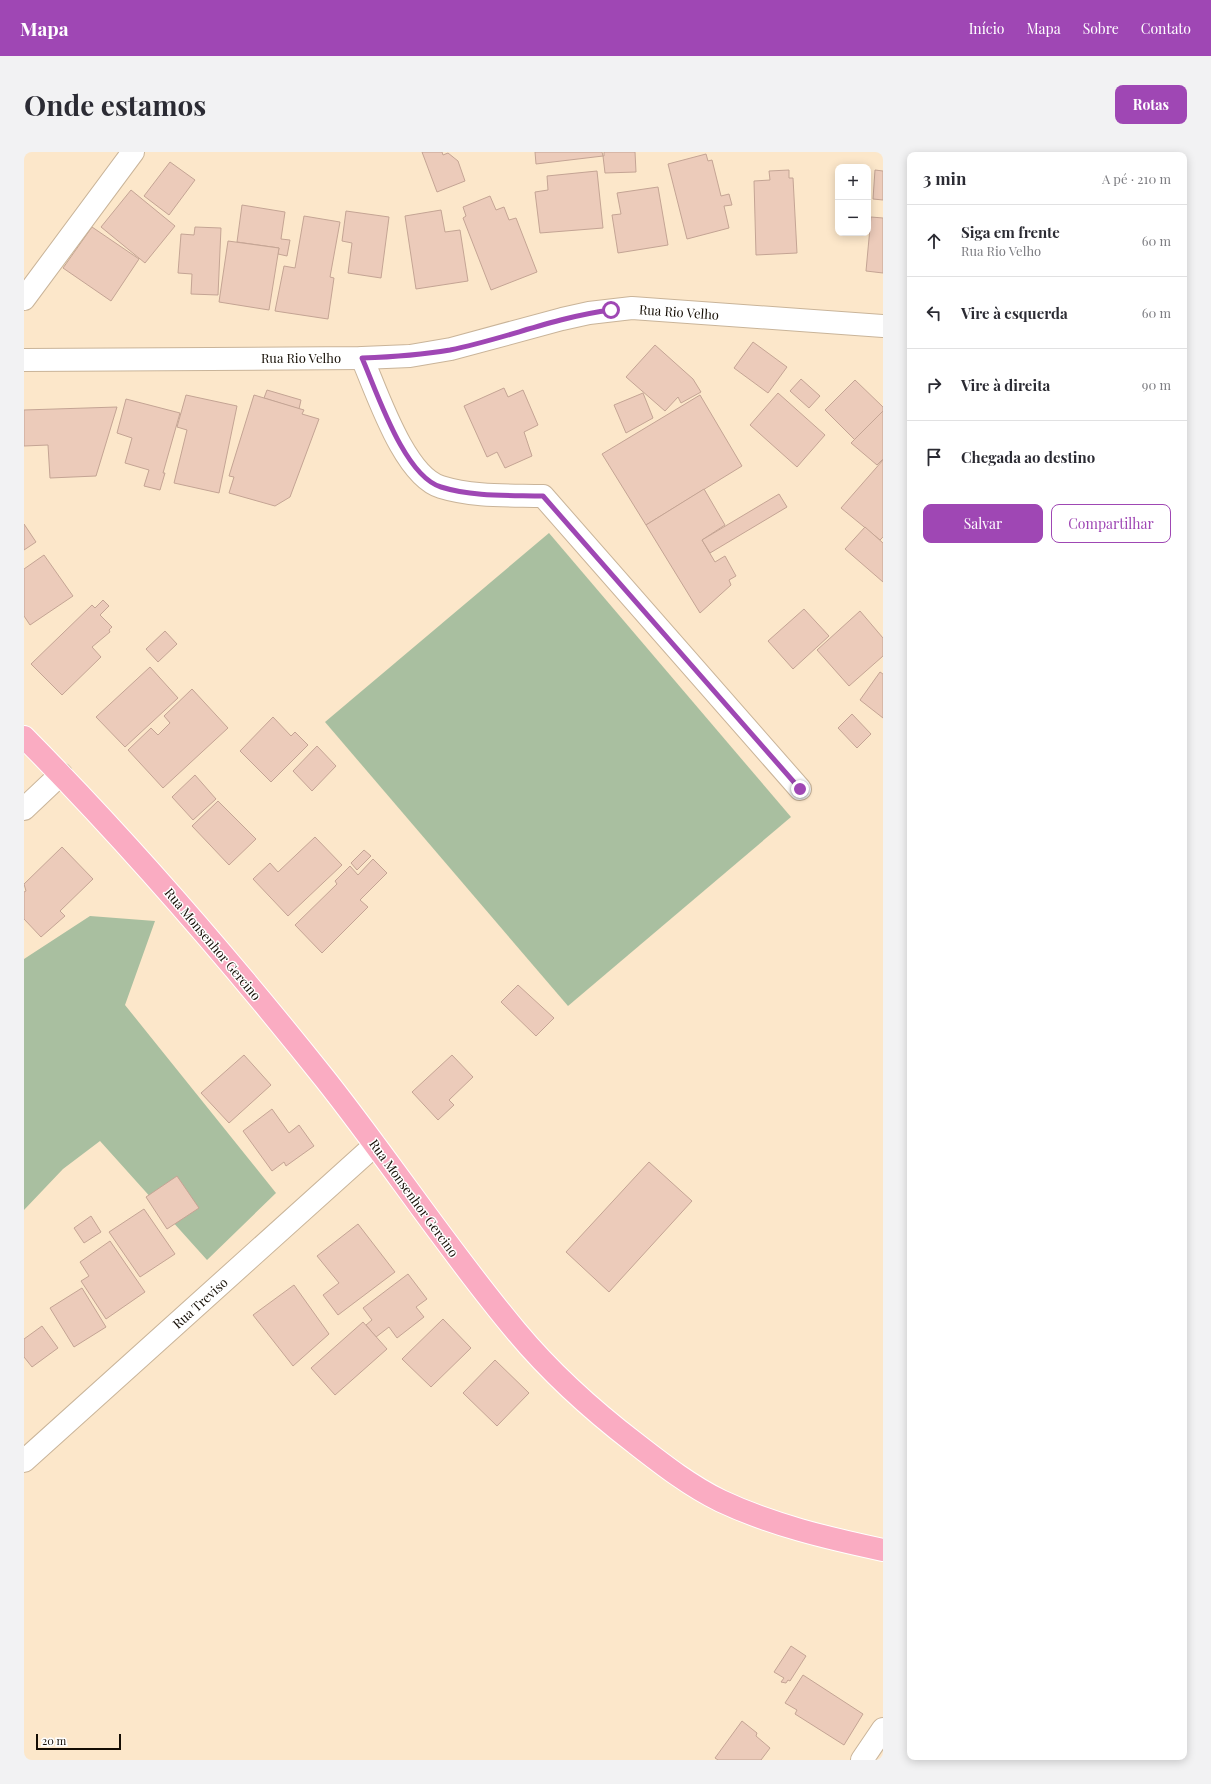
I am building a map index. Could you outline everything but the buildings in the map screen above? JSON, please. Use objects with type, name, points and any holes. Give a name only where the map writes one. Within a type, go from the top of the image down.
[{"type":"main road","name":"Rua Monsenhor Gercino","points":[[24,737],[123,840],[218,949],[325,1079],[469,1273],[517,1333],[572,1391],[615,1428],[667,1468],[719,1500],[777,1523],[825,1538],[883,1550]]},
{"type":"street","points":[[24,299],[133,152]]},
{"type":"street","name":"Rua Rio Velho","points":[[24,360],[362,358],[410,356],[451,349],[589,313],[632,308],[873,326]]},
{"type":"street","points":[[873,326],[883,342]]},
{"type":"street","points":[[362,358],[407,457],[418,473],[439,487],[471,494],[543,496],[800,789]]},
{"type":"street","points":[[24,809],[61,774]]},
{"type":"street","name":"Rua Treviso","points":[[24,1461],[375,1145]]},
{"type":"street","points":[[862,1760],[883,1729]]},
{"type":"green space","points":[[549,533],[791,817],[568,1006],[325,722]]},
{"type":"green space","points":[[90,916],[155,921],[125,1005],[276,1193],[207,1260],[100,1141],[63,1169],[24,1210],[24,959]]},
{"type":"route","points":[[611,310],[562,319],[451,349],[410,356],[362,358],[407,457],[418,473],[439,487],[471,494],[543,496],[800,789]]}]
